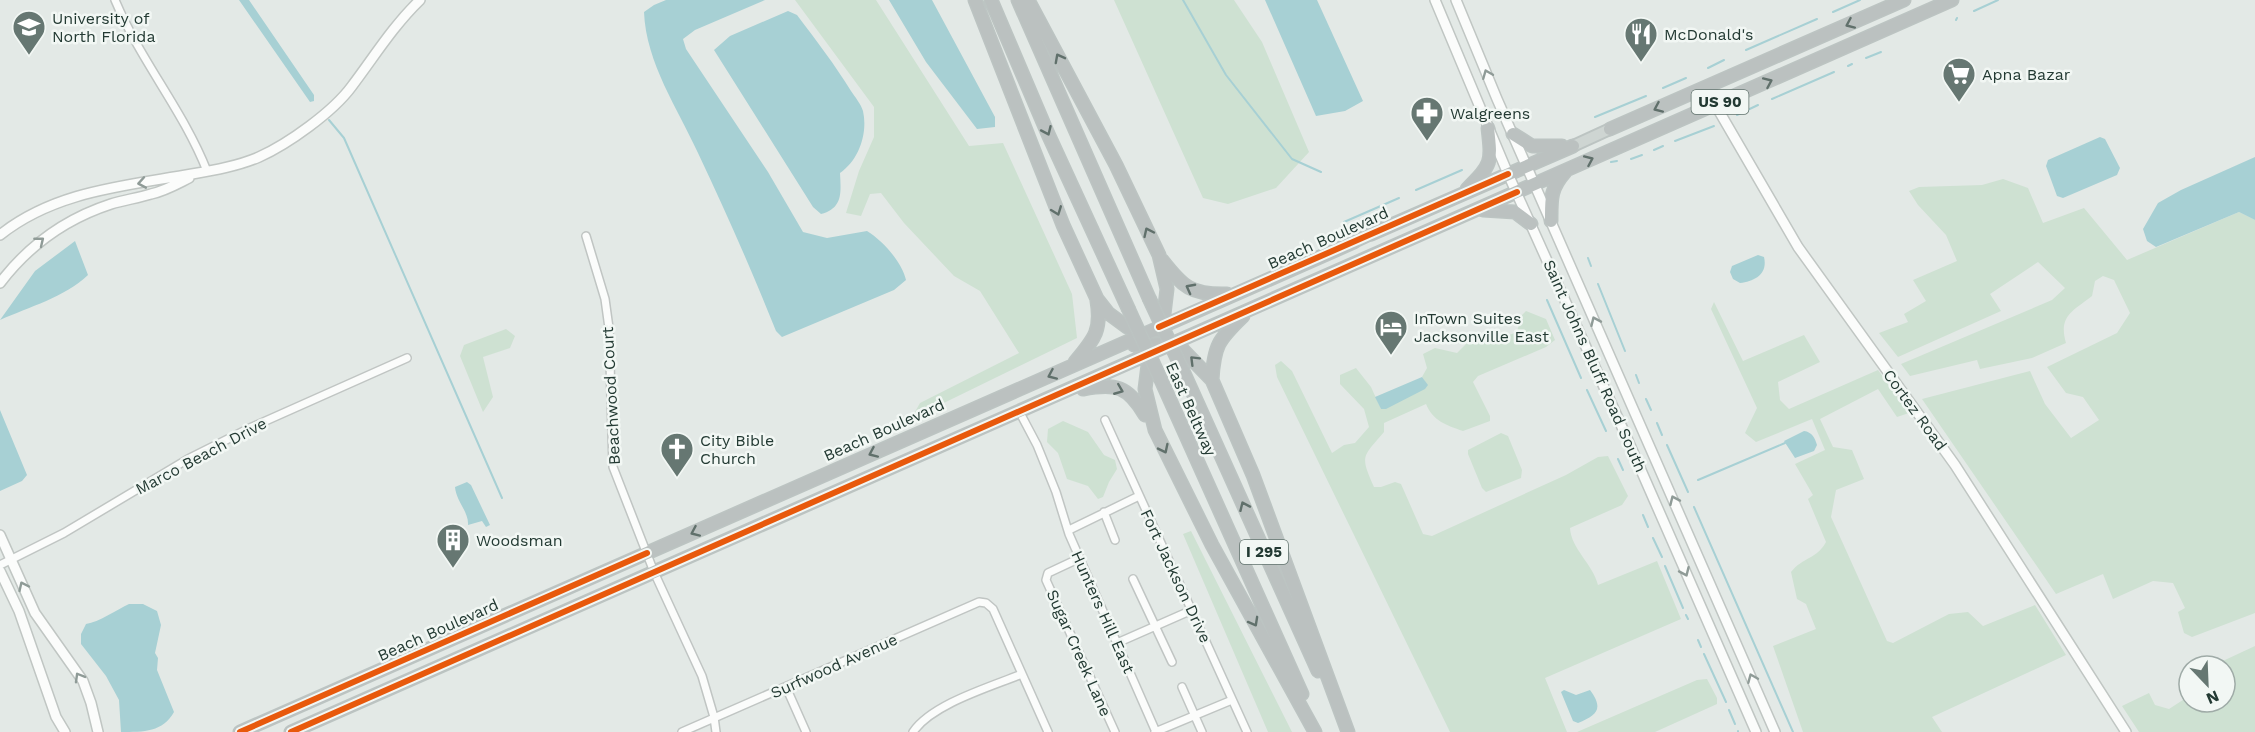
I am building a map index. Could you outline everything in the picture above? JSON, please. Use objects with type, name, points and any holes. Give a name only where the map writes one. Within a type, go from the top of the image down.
[{"type":"highway","points":[[975,0],[1063,225],[1097,299],[1100,314],[1096,336],[1073,365]]},
{"type":"highway","name":"East Beltway","points":[[991,0],[1048,134],[1161,380],[1317,732]]},
{"type":"highway","name":"East Beltway","points":[[1018,0],[1149,298],[1347,732]]},
{"type":"highway","points":[[1028,0],[1116,165],[1159,255],[1176,278],[1192,291],[1208,295],[1234,294]]},
{"type":"highway","name":"Beach Boulevard","points":[[1610,129],[1904,0]]},
{"type":"highway","name":"US 90","points":[[1249,310],[1952,0]]},
{"type":"highway","points":[[1462,194],[1485,171],[1489,163],[1491,153],[1488,128]]},
{"type":"highway","points":[[1514,134],[1532,146],[1573,146]]},
{"type":"highway","name":"Beach Boulevard","points":[[1371,234],[1573,146]]},
{"type":"highway","points":[[1551,221],[1553,189],[1569,169]]},
{"type":"highway","points":[[1476,210],[1515,212],[1531,224]]},
{"type":"highway","name":"Beach Boulevard","points":[[1156,340],[1179,318],[1354,242]]},
{"type":"highway","points":[[1155,430],[1144,389],[1165,310],[1167,289],[1159,255]]},
{"type":"highway","points":[[1097,299],[1108,313],[1127,327],[1182,349],[1212,380],[1253,475],[1347,732]]},
{"type":"highway","points":[[1212,380],[1214,355],[1221,339],[1249,310]]},
{"type":"highway","name":"Beach Boulevard","points":[[240,732],[1115,347],[1197,333],[1249,310]]},
{"type":"highway","points":[[291,732],[1126,364],[1156,340]]},
{"type":"highway","points":[[1064,392],[1105,385],[1123,390],[1138,403],[1155,430],[1212,545],[1317,732]]},
{"type":"main road","name":"Beach Boulevard","points":[[1573,146],[1610,129]]},
{"type":"main road","name":"Beach Boulevard","points":[[1354,242],[1371,234]]},
{"type":"street","points":[[115,0],[138,49],[196,143],[203,172]]},
{"type":"street","points":[[0,235],[39,209],[71,197],[203,172],[259,157],[312,124],[351,88],[374,54],[420,0]]},
{"type":"street","name":"Saint Johns Bluff Road South","points":[[1435,0],[1508,174],[1756,732]]},
{"type":"street","name":"Saint Johns Bluff Road South","points":[[1456,0],[1775,732]]},
{"type":"street","name":"Cortez Road","points":[[1705,87],[1798,247],[1955,465],[2126,732]]},
{"type":"street","points":[[0,283],[29,249],[76,217],[114,203],[165,190],[203,172]]},
{"type":"street","name":"Beachwood Court","points":[[585,236],[605,299],[609,328],[613,467],[654,572],[702,676],[716,732]]},
{"type":"street","name":"Marco Beach Drive","points":[[0,565],[64,533],[188,459],[252,427],[407,358]]},
{"type":"street","points":[[1019,411],[1037,445],[1069,530]]},
{"type":"street","name":"Fort Jackson Drive","points":[[1105,420],[1247,732]]},
{"type":"street","name":"Hunters Hill East","points":[[1139,496],[1069,530],[1156,732]]},
{"type":"street","points":[[1104,512],[1115,540]]},
{"type":"street","points":[[0,535],[35,613],[83,681],[98,732]]},
{"type":"street","name":"Sugar Creek Lane","points":[[1080,558],[1047,573],[1046,580],[1114,732]]},
{"type":"street","points":[[0,571],[19,612],[56,717],[65,732]]},
{"type":"street","points":[[1133,579],[1172,662]]},
{"type":"street","name":"Surfwood Avenue","points":[[682,732],[973,604],[986,603],[993,609],[1022,674]]},
{"type":"street","points":[[1117,642],[1192,610]]},
{"type":"street","points":[[913,732],[926,717],[939,709],[1022,674],[1048,732]]},
{"type":"street","points":[[786,687],[806,732]]},
{"type":"street","points":[[1182,687],[1202,732]]},
{"type":"street","points":[[1156,732],[1232,700]]},
{"type":"green space","points":[[795,0],[876,0],[969,146],[1003,143],[1072,294],[1077,338],[911,419],[920,403],[1019,353],[980,291],[954,276],[904,223],[881,193],[870,194],[861,216],[846,213],[859,171],[874,137],[874,107]]},
{"type":"green space","points":[[1114,0],[1234,0],[1262,42],[1309,152],[1276,188],[1228,204],[1203,198]]},
{"type":"green space","points":[[2003,179],[2028,188],[2043,223],[2084,208],[2127,260],[2239,212],[2255,220],[2255,613],[2192,637],[2184,633],[2178,612],[2185,608],[2173,583],[2153,581],[2113,599],[2103,574],[2056,594],[1922,399],[2030,371],[2045,404],[2071,438],[2099,420],[2083,397],[2066,393],[2047,367],[2117,333],[2130,313],[2114,280],[2103,276],[2095,281],[2092,296],[2069,315],[2064,326],[2066,343],[2032,358],[1980,369],[1977,360],[1910,376],[1901,364],[2052,300],[2065,288],[2038,262],[1990,294],[2001,311],[1898,357],[1879,333],[1908,322],[1904,314],[1926,301],[1913,280],[1957,261],[1946,235],[1918,205],[1909,191],[1919,187],[1982,185]]},
{"type":"green space","points":[[1714,302],[1743,361],[1804,335],[1820,362],[1778,382],[1780,400],[1789,409],[1878,370],[1909,413],[1897,417],[1878,389],[1820,419],[1833,447],[1852,450],[1864,479],[1836,490],[1831,517],[1887,641],[1893,643],[1949,614],[1968,612],[1983,626],[2035,605],[2066,655],[1932,717],[1942,732],[1803,732],[1773,646],[1816,629],[1806,604],[1797,599],[1791,572],[1800,563],[1818,552],[1826,542],[1808,499],[1813,495],[1795,464],[1825,450],[1812,419],[1756,442],[1745,433],[1757,408],[1711,309]]},
{"type":"green space","points":[[1526,311],[1546,319],[1555,340],[1546,347],[1478,376],[1473,382],[1490,416],[1490,421],[1463,431],[1436,418],[1426,404],[1384,423],[1384,432],[1367,452],[1365,462],[1374,487],[1395,482],[1401,484],[1423,534],[1432,536],[1566,475],[1598,457],[1608,456],[1628,496],[1622,505],[1570,528],[1574,543],[1592,570],[1598,585],[1657,561],[1681,619],[1545,678],[1567,732],[1450,732],[1277,377],[1275,365],[1281,361],[1292,371],[1332,453],[1344,445],[1355,443],[1369,427],[1364,409],[1340,384],[1340,375],[1356,368],[1371,387],[1381,409],[1427,385],[1422,377],[1427,368],[1423,354],[1435,348],[1457,353],[1471,339],[1499,339],[1517,332],[1521,316]]},
{"type":"green space","points":[[506,329],[515,336],[510,348],[483,357],[493,397],[483,412],[460,356],[464,345]]},
{"type":"green space","points":[[1063,421],[1088,432],[1104,455],[1115,460],[1117,469],[1103,497],[1098,499],[1088,486],[1067,479],[1058,453],[1047,442],[1048,429]]},
{"type":"green space","points":[[1501,433],[1508,436],[1522,470],[1521,478],[1486,492],[1482,488],[1468,450]]},
{"type":"green space","points":[[1191,531],[1292,732],[1268,732],[1183,534]]},
{"type":"green space","points":[[2255,646],[2255,732],[2139,732],[2122,706],[2149,693],[2155,705],[2169,709],[2177,704],[2177,714],[2237,714],[2237,654]]},
{"type":"green space","points":[[1707,679],[1717,698],[1717,704],[1655,732],[1577,732],[1697,680]]},
{"type":"water","points":[[239,0],[249,0],[314,95],[314,101],[310,102]]},
{"type":"water","points":[[666,0],[765,0],[695,30],[683,39],[686,49],[768,172],[803,232],[827,238],[867,231],[891,252],[904,273],[906,280],[894,290],[782,337],[776,331],[729,219],[664,85],[650,49],[644,12]]},
{"type":"water","points":[[889,0],[932,0],[995,117],[995,127],[977,129],[926,62]]},
{"type":"water","points":[[1265,0],[1317,0],[1363,101],[1345,111],[1316,116]]},
{"type":"water","points":[[788,11],[797,15],[863,111],[864,128],[861,145],[847,168],[840,173],[841,187],[837,204],[821,214],[813,207],[714,50],[730,36]]},
{"type":"water","points":[[2100,137],[2105,139],[2120,168],[2117,175],[2063,198],[2057,196],[2046,166],[2048,160]]},
{"type":"water","points":[[2255,157],[2255,220],[2239,212],[2156,247],[2147,241],[2143,229],[2158,203],[2181,190]]},
{"type":"water","points":[[75,241],[88,275],[58,295],[0,320],[35,271]]},
{"type":"water","points":[[1758,255],[1764,257],[1765,263],[1759,276],[1740,283],[1733,279],[1730,272],[1732,266]]},
{"type":"water","points":[[1422,377],[1428,385],[1425,389],[1386,409],[1381,409],[1375,397]]},
{"type":"water","points":[[0,410],[27,475],[22,481],[0,491]]},
{"type":"water","points":[[1804,431],[1813,436],[1817,445],[1814,451],[1795,458],[1784,441]]},
{"type":"water","points":[[467,482],[471,485],[490,525],[486,527],[482,521],[468,525],[467,516],[455,487]]},
{"type":"water","points":[[129,604],[143,604],[157,611],[161,625],[155,653],[158,658],[157,670],[174,712],[164,724],[152,730],[121,732],[119,700],[106,676],[81,644],[81,634],[86,624]]},
{"type":"water","points":[[1564,690],[1576,695],[1590,690],[1597,702],[1594,714],[1578,723],[1573,721],[1561,692]]},
{"type":"waterway","points":[[1183,0],[1226,75],[1292,159],[1321,172]]},
{"type":"waterway","points":[[1833,12],[1860,0]]},
{"type":"waterway","points":[[1974,11],[1998,0]]},
{"type":"waterway","points":[[1746,50],[1817,19]]},
{"type":"waterway","points":[[1866,58],[1881,52]]},
{"type":"waterway","points":[[1708,68],[1724,60]]},
{"type":"waterway","points":[[1848,66],[1852,64]]},
{"type":"waterway","points":[[1772,99],[1834,72]]},
{"type":"waterway","points":[[1663,88],[1686,78]]},
{"type":"waterway","points":[[1595,117],[1646,96]]},
{"type":"waterway","points":[[1737,115],[1758,105]]},
{"type":"waterway","points":[[329,120],[344,138],[502,498]]},
{"type":"waterway","points":[[1675,141],[1714,126]]},
{"type":"waterway","points":[[1654,150],[1663,146]]},
{"type":"waterway","points":[[1631,159],[1642,155]]},
{"type":"waterway","points":[[1611,162],[1617,161]]},
{"type":"waterway","points":[[1416,190],[1462,170]]},
{"type":"waterway","points":[[1344,222],[1399,198]]},
{"type":"waterway","points":[[1588,258],[1591,266]]},
{"type":"waterway","points":[[1598,284],[1625,351]]},
{"type":"waterway","points":[[1547,300],[1581,378]]},
{"type":"waterway","points":[[1636,375],[1639,383]]},
{"type":"waterway","points":[[1587,390],[1606,431]]},
{"type":"waterway","points":[[1646,399],[1651,410]]},
{"type":"waterway","points":[[1657,423],[1662,435]]},
{"type":"waterway","points":[[1698,480],[1785,443]]},
{"type":"waterway","points":[[1667,445],[1688,492]]},
{"type":"waterway","points":[[1618,459],[1623,470]]},
{"type":"waterway","points":[[1694,507],[1793,732]]},
{"type":"waterway","points":[[1643,515],[1648,527]]},
{"type":"waterway","points":[[1653,538],[1662,557]]},
{"type":"waterway","points":[[1665,566],[1683,608]]},
{"type":"waterway","points":[[1686,615],[1688,619]]},
{"type":"waterway","points":[[1698,640],[1701,647]]},
{"type":"waterway","points":[[1704,654],[1726,702]]},
{"type":"waterway","points":[[1729,710],[1735,724]]},
{"type":"cycle path","points":[[1159,327],[1508,174]]},
{"type":"cycle path","points":[[291,732],[1517,192]]},
{"type":"cycle path","points":[[240,732],[647,553]]},
{"type":"place","name":"University of North Florida","points":[[29,56]]},
{"type":"place","name":"McDonald's","points":[[1641,63]]},
{"type":"place","name":"Apna Bazar","points":[[1959,103]]},
{"type":"place","name":"Walgreens","points":[[1427,142]]},
{"type":"place","name":"InTown Suites Jacksonville East","points":[[1391,356]]},
{"type":"place","name":"City Bible Church","points":[[677,478]]},
{"type":"place","name":"Woodsman","points":[[453,569]]}]
